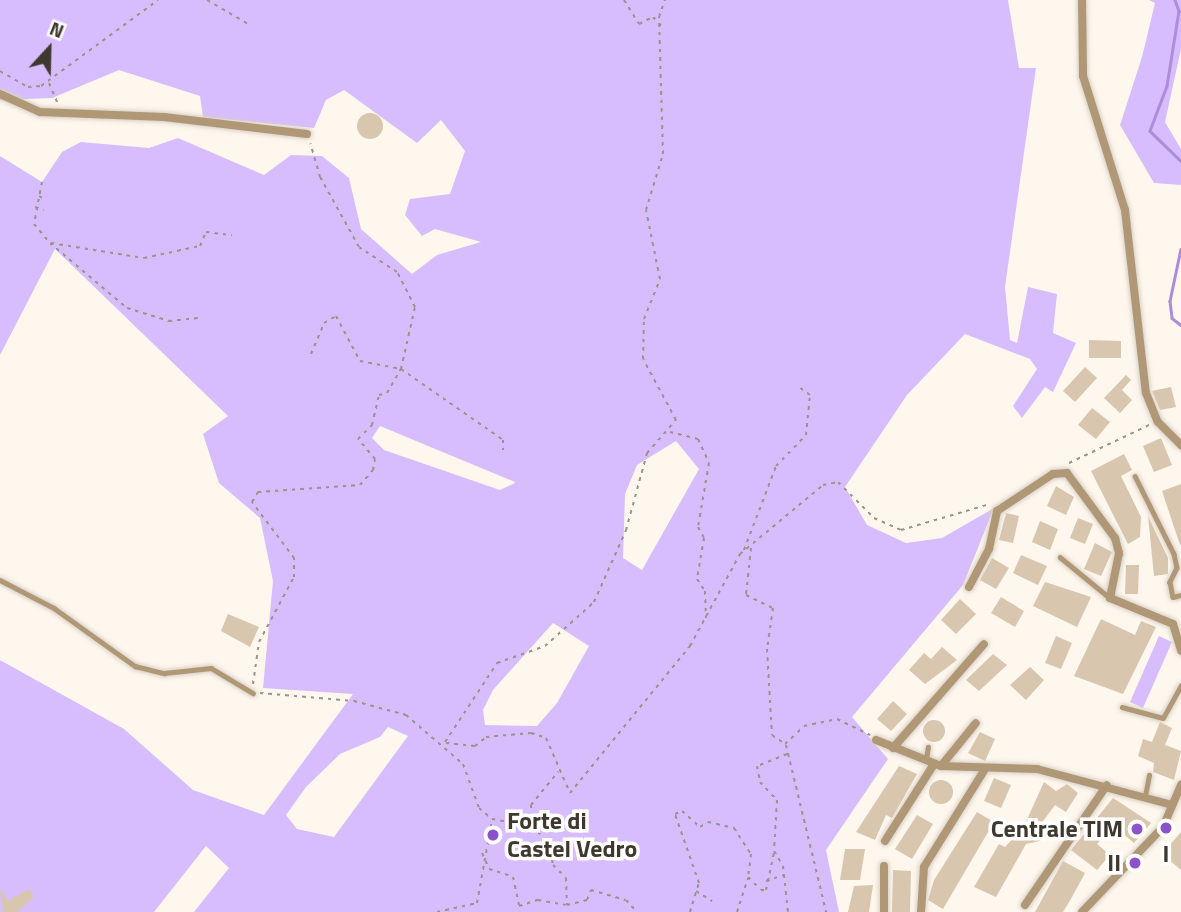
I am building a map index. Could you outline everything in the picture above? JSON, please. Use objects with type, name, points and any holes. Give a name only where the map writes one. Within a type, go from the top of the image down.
[{"type":"street","points":[[1082,0],[1083,76],[1125,211],[1146,393],[1158,422],[1181,445]]},
{"type":"street","points":[[0,94],[20,108],[307,134]]},
{"type":"street","points":[[970,587],[989,549],[997,511],[1053,474],[1067,473],[1115,538],[1119,553],[1110,598],[1173,625],[1181,651]]},
{"type":"street","points":[[894,748],[984,645]]},
{"type":"street","points":[[885,841],[934,763],[976,723]]},
{"type":"street","points":[[876,740],[934,763],[985,769],[1037,769],[1172,804]]},
{"type":"street","points":[[921,912],[924,867],[985,769]]},
{"type":"street","points":[[1025,905],[1107,785]]},
{"type":"street","points":[[1082,912],[1163,827],[1181,785]]},
{"type":"street","points":[[884,866],[884,912]]},
{"type":"lane","points":[[1135,476],[1174,554],[1177,568],[1170,582],[1173,597],[1181,596]]},
{"type":"lane","points":[[1060,557],[1110,598]]},
{"type":"lane","points":[[0,580],[54,608],[135,666],[164,673],[211,668],[253,694]]},
{"type":"lane","points":[[1122,707],[1163,718],[1181,685]]},
{"type":"lane","points":[[928,747],[934,763]]},
{"type":"lane","points":[[1145,796],[1149,775]]},
{"type":"path","points":[[64,113],[46,87],[123,20],[158,0]]},
{"type":"path","points":[[207,0],[250,25]]},
{"type":"path","points":[[624,0],[639,24],[653,18],[664,30]]},
{"type":"path","points":[[445,743],[497,663],[545,646],[594,602],[626,530],[647,453],[669,432],[675,411],[643,359],[643,319],[660,279],[646,210],[663,154],[664,30],[659,17],[665,0]]},
{"type":"path","points":[[0,71],[28,87],[52,80]]},
{"type":"path","points":[[307,134],[320,177],[359,247],[397,272],[415,307],[401,369],[387,393],[379,395],[372,425],[358,439],[375,458],[360,485],[258,492],[252,502],[294,567],[290,591],[259,642],[253,694],[392,708],[445,743],[463,764],[479,808],[492,819],[532,826],[549,843],[553,865],[566,878],[567,905]]},
{"type":"path","points":[[42,182],[34,207],[34,224],[50,243],[127,308],[169,321],[198,318]]},
{"type":"path","points":[[38,196],[46,200]]},
{"type":"path","points":[[34,207],[43,210]]},
{"type":"path","points":[[50,243],[144,258],[200,246],[206,232],[232,234]]},
{"type":"path","points":[[311,354],[324,323],[336,316],[360,361],[401,369],[503,440],[503,450]]},
{"type":"path","points":[[445,743],[475,746],[486,737],[545,738],[570,793],[705,620],[744,551],[776,466],[806,435],[810,395],[799,387]]},
{"type":"path","points":[[1063,466],[1158,422]]},
{"type":"path","points":[[669,432],[698,439],[709,463],[698,527],[704,538],[697,579],[705,591],[705,620]]},
{"type":"path","points":[[744,551],[823,485],[838,482],[874,518],[901,530],[998,503]]},
{"type":"path","points":[[750,547],[746,595],[773,608],[767,649],[769,720],[772,735],[785,744],[826,912]]},
{"type":"path","points":[[785,744],[819,719],[855,723],[876,740]]},
{"type":"path","points":[[748,877],[761,890],[775,851],[777,800],[760,782],[757,766],[787,754]]},
{"type":"path","points":[[532,826],[531,805],[559,771]]},
{"type":"path","points":[[690,912],[699,883],[675,814],[682,811],[692,825],[734,828],[751,855],[748,877],[737,912]]},
{"type":"path","points":[[437,912],[477,903],[482,853],[492,819]]},
{"type":"path","points":[[775,851],[783,875],[788,912]]},
{"type":"path","points":[[482,853],[489,869],[513,877],[519,906],[538,900],[567,905],[587,900],[592,890],[626,900],[637,912]]},
{"type":"path","points":[[765,881],[783,875]]},
{"type":"path","points":[[695,890],[712,901]]},
{"type":"shaded area","points":[[0,0],[1008,0],[1019,68],[1036,68],[1005,287],[1010,340],[1017,343],[1028,287],[1057,294],[1053,333],[1076,343],[1053,392],[1045,387],[1022,418],[1013,406],[1037,369],[1030,359],[965,334],[907,395],[845,487],[867,525],[906,543],[942,538],[994,508],[963,585],[852,717],[888,759],[826,850],[839,912],[194,912],[229,868],[206,846],[154,912],[0,912],[0,660],[124,729],[193,790],[264,815],[353,694],[263,688],[273,581],[260,518],[219,483],[203,434],[228,416],[55,249],[0,355],[0,156],[42,182],[62,152],[81,142],[149,148],[178,138],[264,175],[291,155],[322,156],[349,178],[361,229],[412,274],[437,255],[481,242],[435,229],[422,236],[405,215],[410,199],[450,194],[465,151],[441,120],[417,143],[344,90],[326,100],[314,128],[203,117],[200,96],[119,70],[52,98],[0,100]],"holes":[[[380,426],[515,483],[500,490],[384,450],[372,438]],[[676,441],[699,469],[642,570],[623,558],[625,494],[637,465]],[[553,623],[589,646],[557,703],[537,726],[485,725],[483,710],[493,690]],[[388,727],[408,736],[334,837],[297,829],[286,815],[306,787],[340,754],[380,737]]]},
{"type":"shaded area","points":[[1149,0],[1181,0],[1181,49],[1165,122],[1181,149],[1181,185],[1154,183],[1120,125],[1142,57],[1155,3]]},
{"type":"shaded area","points":[[1159,636],[1172,642],[1143,708],[1130,702]]},
{"type":"building","points":[[370,113],[379,117],[383,126],[379,135],[370,139],[361,135],[357,126],[361,117]]},
{"type":"building","points":[[1089,340],[1121,341],[1121,358],[1089,358]]},
{"type":"building","points":[[1085,367],[1097,378],[1075,402],[1063,391]]},
{"type":"building","points":[[1126,375],[1131,380],[1122,390],[1132,400],[1120,413],[1104,398]]},
{"type":"building","points":[[1171,387],[1176,407],[1160,410],[1152,391]]},
{"type":"building","points":[[1092,408],[1110,422],[1096,439],[1078,425]]},
{"type":"building","points":[[1161,438],[1172,465],[1154,472],[1143,446]]},
{"type":"building","points":[[1124,454],[1132,470],[1121,476],[1141,517],[1140,537],[1128,544],[1091,471]]},
{"type":"building","points":[[1181,484],[1181,545],[1180,545],[1162,491]]},
{"type":"building","points":[[1056,486],[1074,497],[1066,515],[1047,506]]},
{"type":"building","points":[[1006,513],[1019,516],[1013,543],[999,540]]},
{"type":"building","points":[[1148,516],[1168,558],[1168,574],[1154,576]]},
{"type":"building","points":[[1078,518],[1093,524],[1085,544],[1070,538]]},
{"type":"building","points":[[1040,521],[1058,529],[1050,550],[1032,542]]},
{"type":"building","points":[[1095,543],[1112,552],[1101,576],[1084,569]]},
{"type":"building","points":[[1021,555],[1047,566],[1038,585],[1013,573]]},
{"type":"building","points":[[992,558],[1009,568],[996,589],[980,580]]},
{"type":"building","points":[[1126,565],[1139,565],[1138,594],[1125,594]]},
{"type":"building","points":[[1045,582],[1091,597],[1077,627],[1033,606]]},
{"type":"building","points":[[1001,597],[1024,611],[1015,627],[991,613]]},
{"type":"building","points":[[960,599],[976,614],[956,634],[941,620]]},
{"type":"building","points":[[228,614],[259,627],[250,647],[221,631]]},
{"type":"building","points":[[1101,619],[1135,635],[1141,621],[1156,627],[1123,694],[1074,676]]},
{"type":"building","points":[[1056,636],[1072,643],[1061,669],[1045,663]]},
{"type":"building","points":[[942,647],[957,660],[925,684],[909,670],[924,653],[931,659]]},
{"type":"building","points":[[993,654],[1007,665],[979,691],[966,680]]},
{"type":"building","points":[[1030,667],[1044,680],[1026,700],[1010,685]]},
{"type":"building","points":[[893,701],[907,714],[891,731],[877,719]]},
{"type":"building","points":[[930,720],[938,720],[945,727],[945,735],[938,742],[930,742],[923,735],[923,727]]},
{"type":"building","points":[[1160,722],[1172,728],[1165,745],[1181,751],[1174,780],[1153,772],[1154,763],[1138,756],[1143,739],[1152,742]]},
{"type":"building","points":[[980,732],[995,739],[985,761],[968,753]]},
{"type":"building","points":[[899,766],[917,774],[892,818],[886,815],[875,840],[856,832]]},
{"type":"building","points":[[994,778],[1011,785],[1001,808],[984,801]]},
{"type":"building","points":[[936,780],[946,780],[953,787],[953,797],[946,804],[936,804],[929,797],[929,787]]},
{"type":"building","points":[[1044,782],[1056,791],[1067,784],[1078,793],[1066,812],[1055,805],[1041,824],[1048,829],[1040,841],[1026,844],[996,897],[974,887],[999,844],[1005,847],[1024,826]]},
{"type":"building","points":[[1113,798],[1151,823],[1134,843],[1113,825],[1097,844],[1110,855],[1097,870],[1071,850]]},
{"type":"building","points":[[977,812],[994,822],[943,909],[928,900],[934,880]]},
{"type":"building","points":[[917,815],[933,824],[912,859],[895,849]]},
{"type":"building","points":[[1181,832],[1181,870],[1162,854]]},
{"type":"building","points":[[845,849],[865,849],[860,880],[840,880]]},
{"type":"building","points":[[1063,861],[1085,873],[1072,897],[1063,912],[1035,912]]},
{"type":"building","points":[[893,870],[911,871],[910,912],[892,912]]},
{"type":"building","points":[[873,885],[869,912],[848,912],[854,886]]},
{"type":"building","points":[[0,889],[8,901],[29,889],[34,897],[17,912],[3,912]]},
{"type":"waterway","points":[[1175,0],[1179,11],[1167,86],[1150,131],[1181,161]]},
{"type":"waterway","points":[[1181,249],[1170,301],[1172,318],[1181,325]]},
{"type":"place","name":"I","points":[[1166,828]]},
{"type":"place","name":"Centrale TIM","points":[[1137,829]]},
{"type":"place","name":"Forte di Castel Vedro","points":[[493,835]]},
{"type":"place","name":"II","points":[[1135,863]]}]
